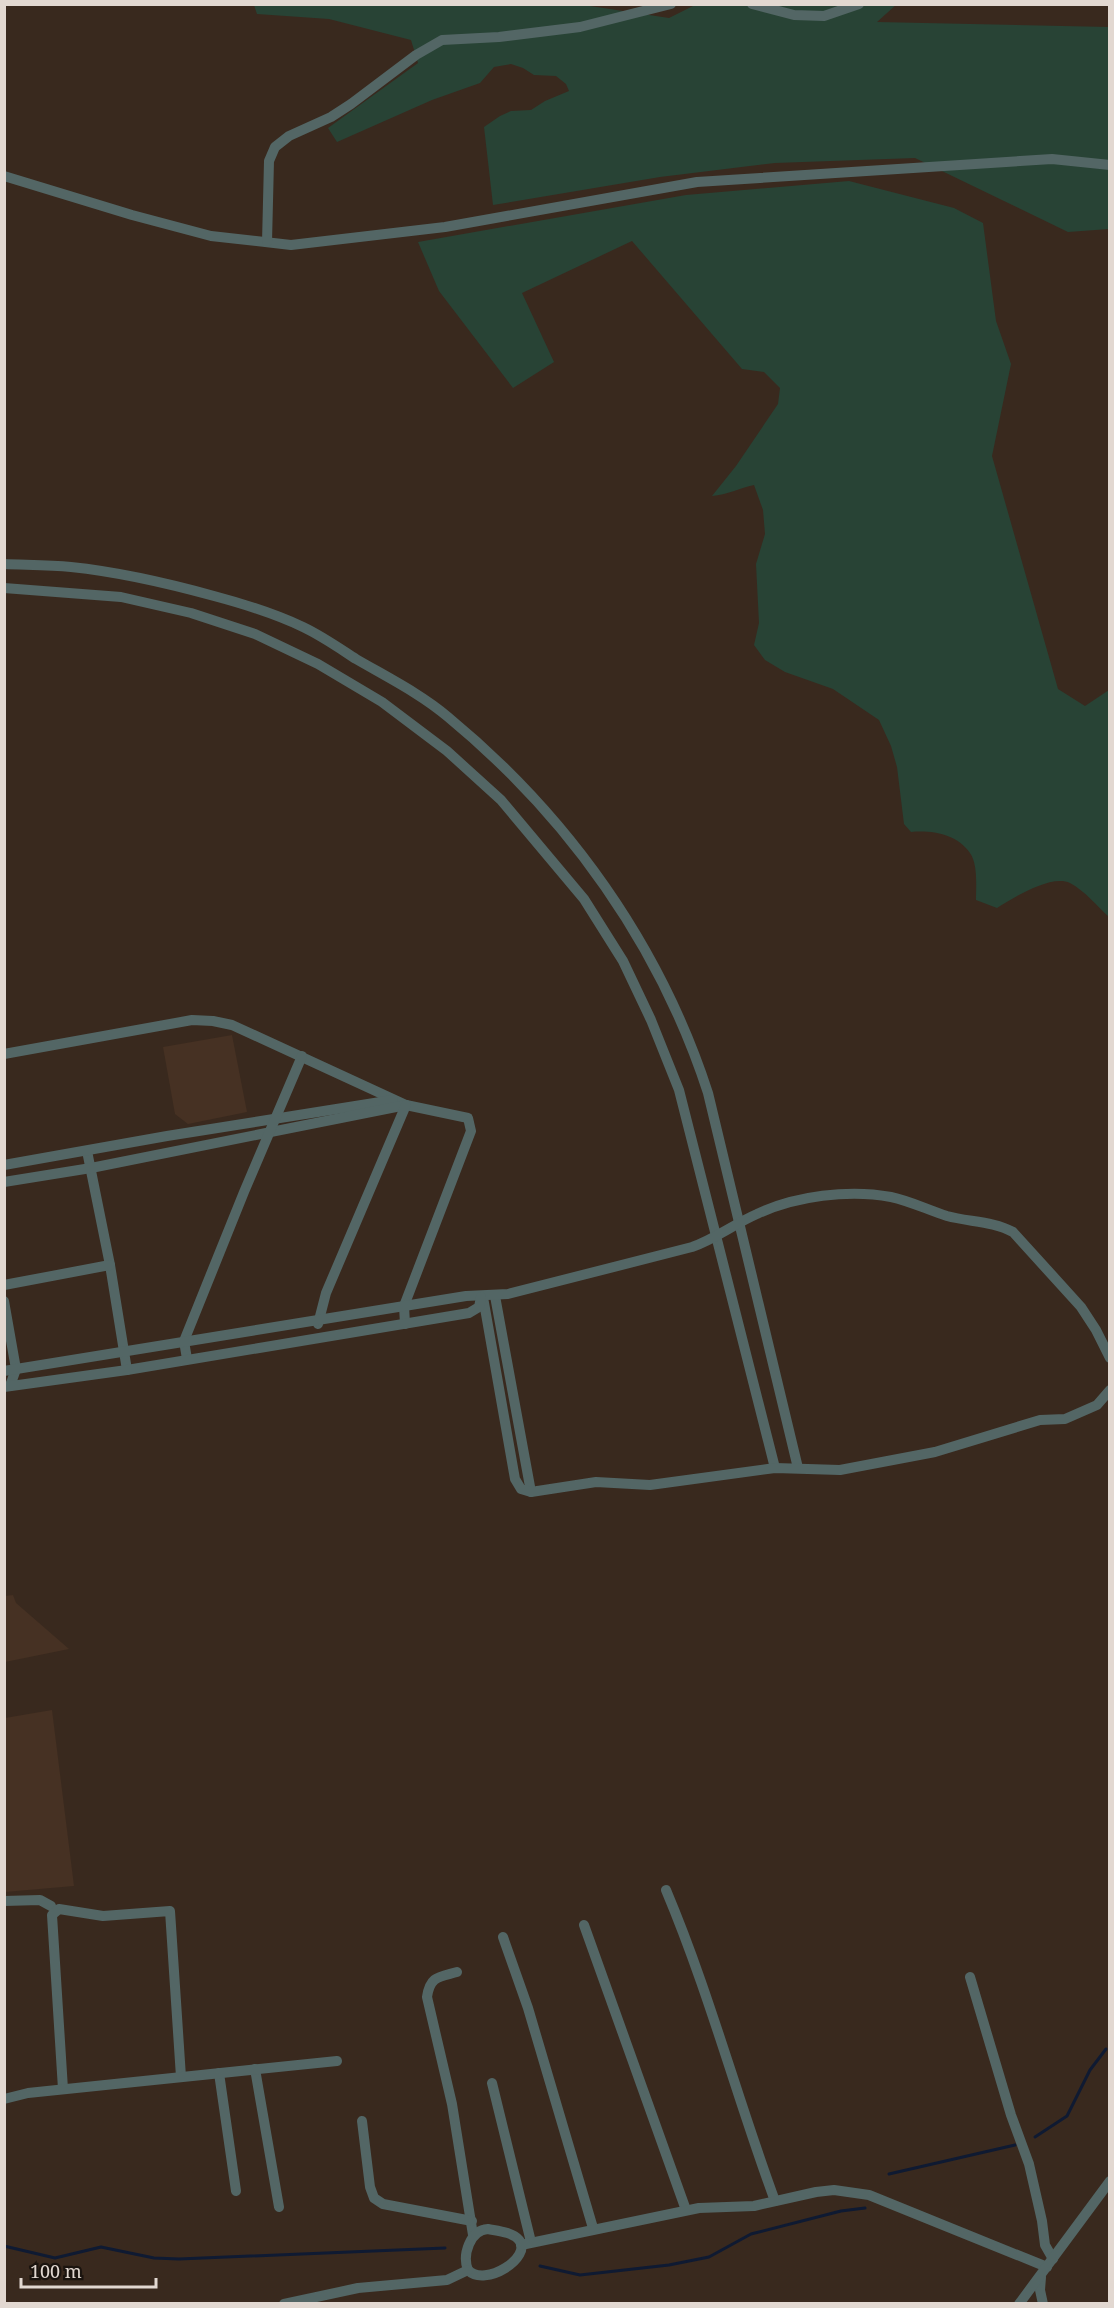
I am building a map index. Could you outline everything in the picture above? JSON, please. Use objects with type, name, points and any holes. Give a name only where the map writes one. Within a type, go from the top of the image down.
[{"type":"street","points":[[267,242],[269,161],[275,147],[289,136],[331,117],[351,104],[416,55],[442,40],[499,37],[580,27],[671,4]]},
{"type":"street","points":[[752,4],[794,15],[824,16],[859,4]]},
{"type":"street","points":[[4,176],[132,216],[211,236],[291,245],[445,227],[697,182],[1052,159],[1110,165]]},
{"type":"street","points":[[4,564],[71,567],[164,582],[242,604],[303,627],[402,686],[456,723],[551,815],[597,872],[640,940],[672,998],[695,1054],[708,1093],[798,1468]]},
{"type":"street","points":[[4,588],[41,589],[121,597],[192,613],[255,634],[318,664],[382,702],[447,751],[493,793],[543,848],[584,899],[623,961],[651,1020],[679,1090],[775,1468]]},
{"type":"street","points":[[4,1054],[202,1020],[232,1025],[302,1056],[398,1104],[468,1118],[471,1131],[404,1306],[405,1324]]},
{"type":"street","points":[[187,1359],[184,1341],[302,1056]]},
{"type":"street","points":[[4,1165],[275,1119],[398,1104]]},
{"type":"street","points":[[4,1182],[91,1168],[398,1104]]},
{"type":"street","points":[[319,1337],[317,1320],[326,1293],[398,1104]]},
{"type":"street","points":[[87,1151],[110,1266],[126,1370]]},
{"type":"street","points":[[10,1370],[466,1296],[495,1296],[681,1250],[716,1236],[764,1210],[789,1203],[823,1197],[856,1195],[890,1197],[944,1215],[1001,1227],[1013,1232],[1072,1295],[1096,1330],[1110,1358]]},
{"type":"street","points":[[4,1285],[110,1266]]},
{"type":"street","points":[[495,1296],[531,1492]]},
{"type":"street","points":[[4,1301],[10,1370],[7,1386],[126,1370],[473,1312],[480,1304],[482,1297]]},
{"type":"street","points":[[482,1297],[516,1483],[520,1489],[531,1492],[596,1482],[650,1485],[775,1468],[840,1470],[935,1452],[1040,1420],[1065,1419],[1097,1405],[1110,1390]]},
{"type":"street","points":[[499,1385],[511,1384]]},
{"type":"street","points":[[666,1890],[708,1999],[748,2129],[775,2201]]},
{"type":"street","points":[[4,1901],[40,1900],[51,1906]]},
{"type":"street","points":[[63,2089],[52,1916],[59,1909],[103,1916],[170,1911],[181,2077]]},
{"type":"street","points":[[584,1925],[686,2210]]},
{"type":"street","points":[[503,1937],[528,2008],[593,2228]]},
{"type":"street","points":[[457,1972],[435,1978],[429,1985],[427,1997],[452,2104],[472,2221],[473,2235],[466,2261],[468,2270],[477,2276],[498,2272],[520,2256],[526,2243],[492,2083]]},
{"type":"street","points":[[970,1977],[1011,2115],[1029,2164],[1042,2221],[1047,2268],[1040,2290],[1043,2304]]},
{"type":"street","points":[[4,2099],[28,2093],[63,2089],[337,2061]]},
{"type":"street","points":[[255,2069],[279,2207]]},
{"type":"street","points":[[219,2073],[236,2191]]},
{"type":"street","points":[[362,2121],[370,2187],[374,2198],[383,2204],[472,2221]]},
{"type":"street","points":[[1019,2304],[1110,2181]]},
{"type":"street","points":[[473,2235],[480,2230],[488,2229],[511,2235],[526,2243],[686,2210],[754,2206],[834,2190],[869,2195],[1047,2268]]},
{"type":"street","points":[[284,2304],[308,2301],[358,2288],[447,2280],[468,2270]]},
{"type":"shaded area","points":[[232,1035],[247,1112],[188,1124],[175,1114],[163,1047]]},
{"type":"shaded area","points":[[13,1595],[16,1603],[69,1649],[5,1662],[5,1596]]},
{"type":"shaded area","points":[[52,1710],[74,1886],[5,1892],[5,1718]]},
{"type":"green space","points":[[577,4],[669,18],[695,5],[897,4],[877,22],[1109,27],[1109,229],[1068,232],[915,158],[775,163],[660,177],[493,205],[484,127],[511,111],[531,110],[569,91],[566,84],[556,76],[534,75],[511,64],[494,67],[480,83],[432,100],[337,142],[328,128],[418,63],[411,40],[329,19],[257,14],[254,5]]},
{"type":"green space","points":[[849,181],[954,208],[983,223],[996,321],[1011,364],[992,456],[1058,689],[1085,706],[1109,690],[1109,917],[1081,890],[1062,881],[1032,888],[997,908],[976,900],[973,858],[965,847],[951,837],[927,832],[911,832],[904,824],[897,767],[891,746],[879,720],[833,689],[785,672],[765,660],[754,645],[759,623],[756,564],[765,534],[763,510],[754,485],[712,496],[736,466],[778,404],[780,388],[764,372],[742,369],[632,241],[522,293],[554,362],[513,388],[439,291],[418,242],[686,195]]},
{"type":"waterway","points":[[1035,2137],[1067,2116],[1090,2070],[1106,2049]]},
{"type":"waterway","points":[[889,2174],[1015,2145]]},
{"type":"waterway","points":[[540,2266],[580,2275],[669,2265],[709,2257],[751,2234],[841,2211],[865,2208]]},
{"type":"waterway","points":[[4,2246],[55,2258],[101,2247],[154,2258],[179,2259],[445,2248]]}]
